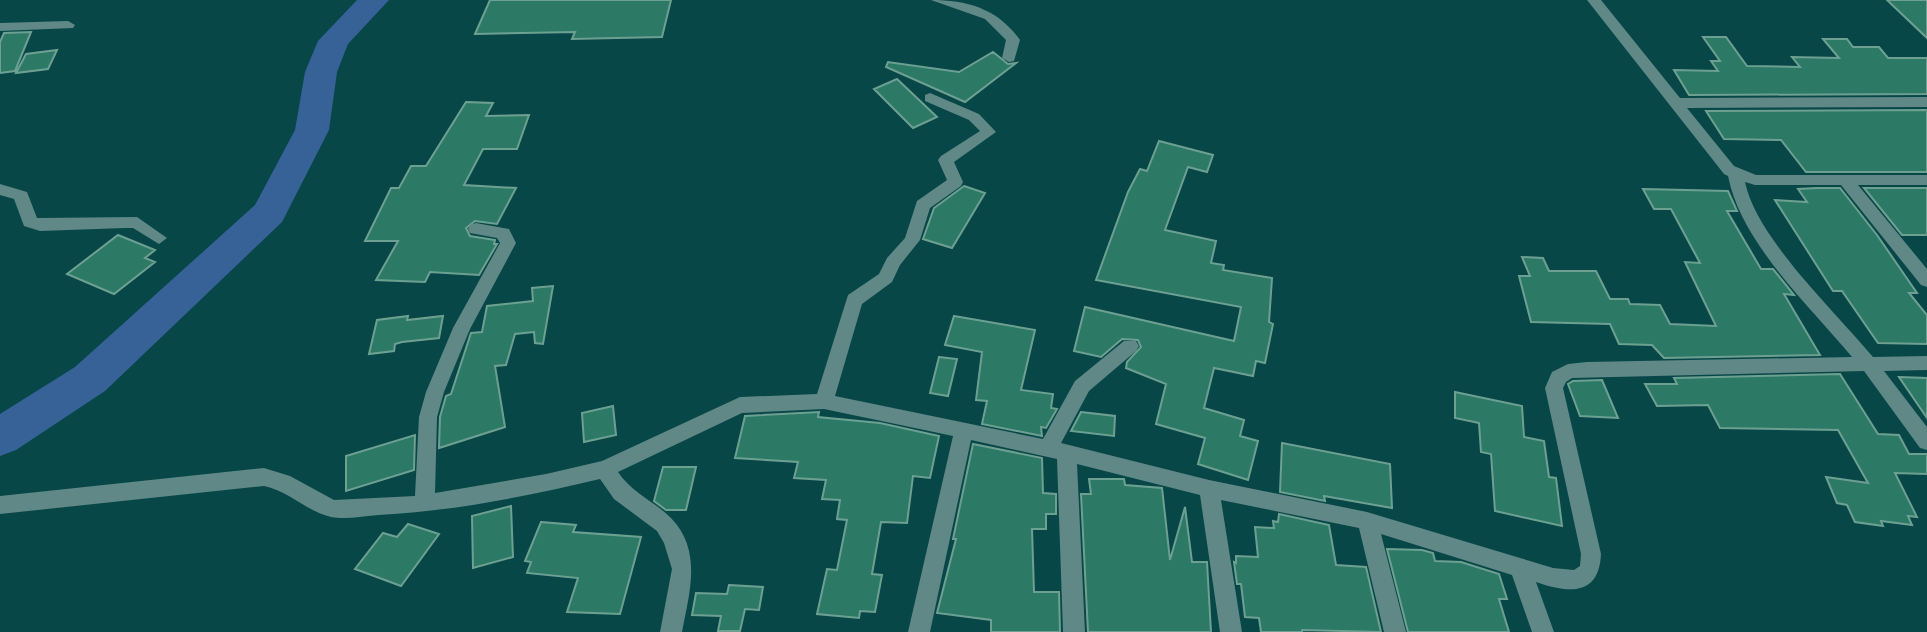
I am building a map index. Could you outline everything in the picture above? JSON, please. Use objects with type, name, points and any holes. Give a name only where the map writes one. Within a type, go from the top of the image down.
[{"type":"street","points":[[938,0],[987,13],[1013,40],[1009,58]]},
{"type":"street","points":[[1594,0],[1735,175],[1737,189],[1769,244],[1870,365],[1927,442]]},
{"type":"street","points":[[0,27],[68,25]]},
{"type":"street","points":[[824,401],[854,300],[886,278],[892,262],[912,240],[923,205],[955,182],[946,160],[989,132],[974,117],[929,98]]},
{"type":"street","points":[[1679,103],[1927,102]]},
{"type":"street","points":[[1735,175],[1755,180],[1927,180]]},
{"type":"street","points":[[1845,180],[1927,281]]},
{"type":"street","points":[[0,189],[21,196],[30,222],[40,225],[137,223],[159,238]]},
{"type":"street","points":[[425,504],[428,417],[435,392],[462,328],[505,253],[508,243],[503,233],[476,229]]},
{"type":"street","points":[[1909,260],[1927,260]]},
{"type":"street","points":[[1074,632],[1058,451],[1082,386],[1130,346]]},
{"type":"street","points":[[0,505],[264,477],[279,479],[319,506],[334,509],[425,504],[496,493],[605,469],[740,405],[779,401],[824,401],[964,429],[1209,489],[1367,521],[1553,578],[1577,580],[1590,571],[1591,554],[1554,388],[1558,377],[1568,371],[1927,363]]},
{"type":"street","points":[[919,632],[964,429]]},
{"type":"street","points":[[605,469],[621,492],[664,525],[673,539],[682,569],[671,632]]},
{"type":"street","points":[[1209,489],[1231,632]]},
{"type":"street","points":[[1367,521],[1395,632]]},
{"type":"street","points":[[1519,566],[1543,632]]},
{"type":"building","points":[[490,0],[671,0],[662,37],[572,39],[575,32],[475,34]]},
{"type":"building","points":[[1887,0],[1927,0],[1927,38]]},
{"type":"building","points":[[31,32],[15,71],[0,73],[0,42],[4,33]]},
{"type":"building","points":[[1703,37],[1726,37],[1747,66],[1800,67],[1792,57],[1839,58],[1823,39],[1847,39],[1853,47],[1879,47],[1888,58],[1927,58],[1927,94],[1689,95],[1674,70],[1718,71],[1711,61],[1720,61]]},
{"type":"building","points":[[57,50],[48,69],[16,73],[26,54]]},
{"type":"building","points":[[993,52],[1008,64],[1016,63],[965,102],[886,67],[888,62],[959,72]]},
{"type":"building","points":[[897,79],[937,117],[913,128],[874,89]]},
{"type":"building","points":[[466,102],[493,103],[486,116],[529,115],[517,149],[483,149],[464,185],[516,188],[497,224],[475,221],[466,228],[470,236],[495,240],[494,244],[497,244],[479,275],[430,272],[425,282],[376,280],[398,241],[365,241],[391,188],[399,188],[411,166],[426,166]]},
{"type":"building","points":[[1927,110],[1927,172],[1806,172],[1781,140],[1724,139],[1706,111]]},
{"type":"building","points":[[1159,141],[1213,155],[1207,172],[1188,167],[1165,230],[1216,241],[1211,263],[1224,265],[1223,270],[1272,278],[1269,322],[1273,324],[1265,363],[1256,361],[1253,376],[1214,368],[1204,408],[1244,420],[1240,436],[1258,441],[1248,480],[1198,464],[1205,438],[1156,424],[1166,384],[1126,368],[1127,362],[1141,347],[1138,340],[1122,339],[1101,357],[1074,351],[1085,307],[1234,341],[1241,307],[1096,280],[1128,192],[1140,169],[1147,171]]},
{"type":"building","points":[[964,186],[985,193],[952,248],[923,239],[934,208]]},
{"type":"building","points":[[1840,188],[1877,235],[1917,293],[1909,293],[1927,315],[1927,344],[1878,343],[1842,291],[1833,291],[1775,200],[1807,202],[1798,189]]},
{"type":"building","points":[[1864,188],[1927,188],[1927,235],[1902,235]]},
{"type":"building","points":[[1643,189],[1728,191],[1737,211],[1727,211],[1761,269],[1773,269],[1794,295],[1784,294],[1820,355],[1664,358],[1652,345],[1619,344],[1610,324],[1531,322],[1519,276],[1530,276],[1522,257],[1543,258],[1549,271],[1596,271],[1610,299],[1628,299],[1630,304],[1660,305],[1670,324],[1716,326],[1685,262],[1700,263],[1671,209],[1654,209]]},
{"type":"building","points":[[118,235],[155,250],[145,258],[155,262],[114,294],[67,274]]},
{"type":"building","points":[[553,286],[543,344],[535,343],[534,332],[515,334],[506,365],[495,366],[505,427],[439,448],[440,417],[446,396],[451,394],[471,333],[482,332],[487,306],[533,301],[532,288]]},
{"type":"building","points":[[408,316],[407,320],[443,316],[439,338],[402,342],[395,344],[394,351],[369,354],[377,320]]},
{"type":"building","points":[[954,316],[1035,330],[1021,390],[1053,394],[1051,408],[1057,409],[1046,428],[1041,427],[1042,436],[982,424],[987,401],[976,400],[982,352],[945,345]]},
{"type":"building","points":[[939,357],[957,359],[948,396],[930,393]]},
{"type":"building","points":[[1840,374],[1878,434],[1899,435],[1909,454],[1927,454],[1927,474],[1895,473],[1917,517],[1908,516],[1912,525],[1881,521],[1883,526],[1855,522],[1847,505],[1837,503],[1826,477],[1868,483],[1838,430],[1720,428],[1708,405],[1657,406],[1645,384],[1677,384],[1674,378]]},
{"type":"building","points":[[1899,377],[1927,378],[1927,418]]},
{"type":"building","points":[[1602,380],[1618,418],[1580,416],[1568,384],[1573,381]]},
{"type":"building","points":[[1455,392],[1522,406],[1524,437],[1544,441],[1549,477],[1556,478],[1562,526],[1495,511],[1491,454],[1481,452],[1479,423],[1455,418]]},
{"type":"building","points":[[613,406],[616,435],[584,442],[582,413]]},
{"type":"building","points":[[819,412],[818,417],[880,423],[939,436],[930,478],[913,476],[907,523],[881,522],[872,574],[882,575],[875,612],[860,611],[859,618],[817,614],[827,569],[837,570],[847,520],[837,519],[840,500],[822,499],[826,480],[794,478],[798,462],[735,458],[745,416]]},
{"type":"building","points":[[1081,412],[1115,416],[1114,436],[1071,431]]},
{"type":"building","points":[[415,435],[414,470],[346,491],[346,456]]},
{"type":"building","points":[[1282,443],[1390,464],[1392,508],[1324,496],[1325,501],[1280,492]]},
{"type":"building","points":[[973,444],[1042,458],[1043,493],[1056,494],[1056,514],[1046,514],[1046,529],[1032,529],[1034,592],[1059,592],[1060,632],[991,632],[991,620],[937,613],[956,539],[953,539]]},
{"type":"building","points":[[663,467],[696,467],[686,510],[666,510],[654,501]]},
{"type":"building","points":[[1089,479],[1124,479],[1125,485],[1162,488],[1170,560],[1185,507],[1192,562],[1207,562],[1211,632],[1088,632],[1081,494],[1091,494]]},
{"type":"building","points":[[511,506],[513,557],[473,568],[472,516]]},
{"type":"building","points":[[1279,514],[1329,525],[1336,565],[1366,567],[1381,632],[1261,632],[1259,618],[1245,617],[1241,584],[1237,584],[1234,562],[1236,563],[1236,556],[1258,557],[1255,527],[1274,528],[1273,521],[1278,522]]},
{"type":"building","points":[[541,522],[576,525],[573,532],[641,537],[620,614],[567,612],[578,578],[527,573],[531,562],[525,561]]},
{"type":"building","points":[[408,524],[439,534],[401,586],[355,569],[383,533],[397,537]]},
{"type":"building","points":[[1387,549],[1422,550],[1433,553],[1435,561],[1461,562],[1499,574],[1507,599],[1499,599],[1509,632],[1408,632]]},
{"type":"building","points":[[729,585],[763,587],[759,610],[745,609],[740,631],[718,631],[721,616],[692,615],[696,593],[727,594]]},
{"type":"waterway","points":[[0,437],[90,379],[269,213],[312,130],[321,72],[334,41],[374,0]]}]
